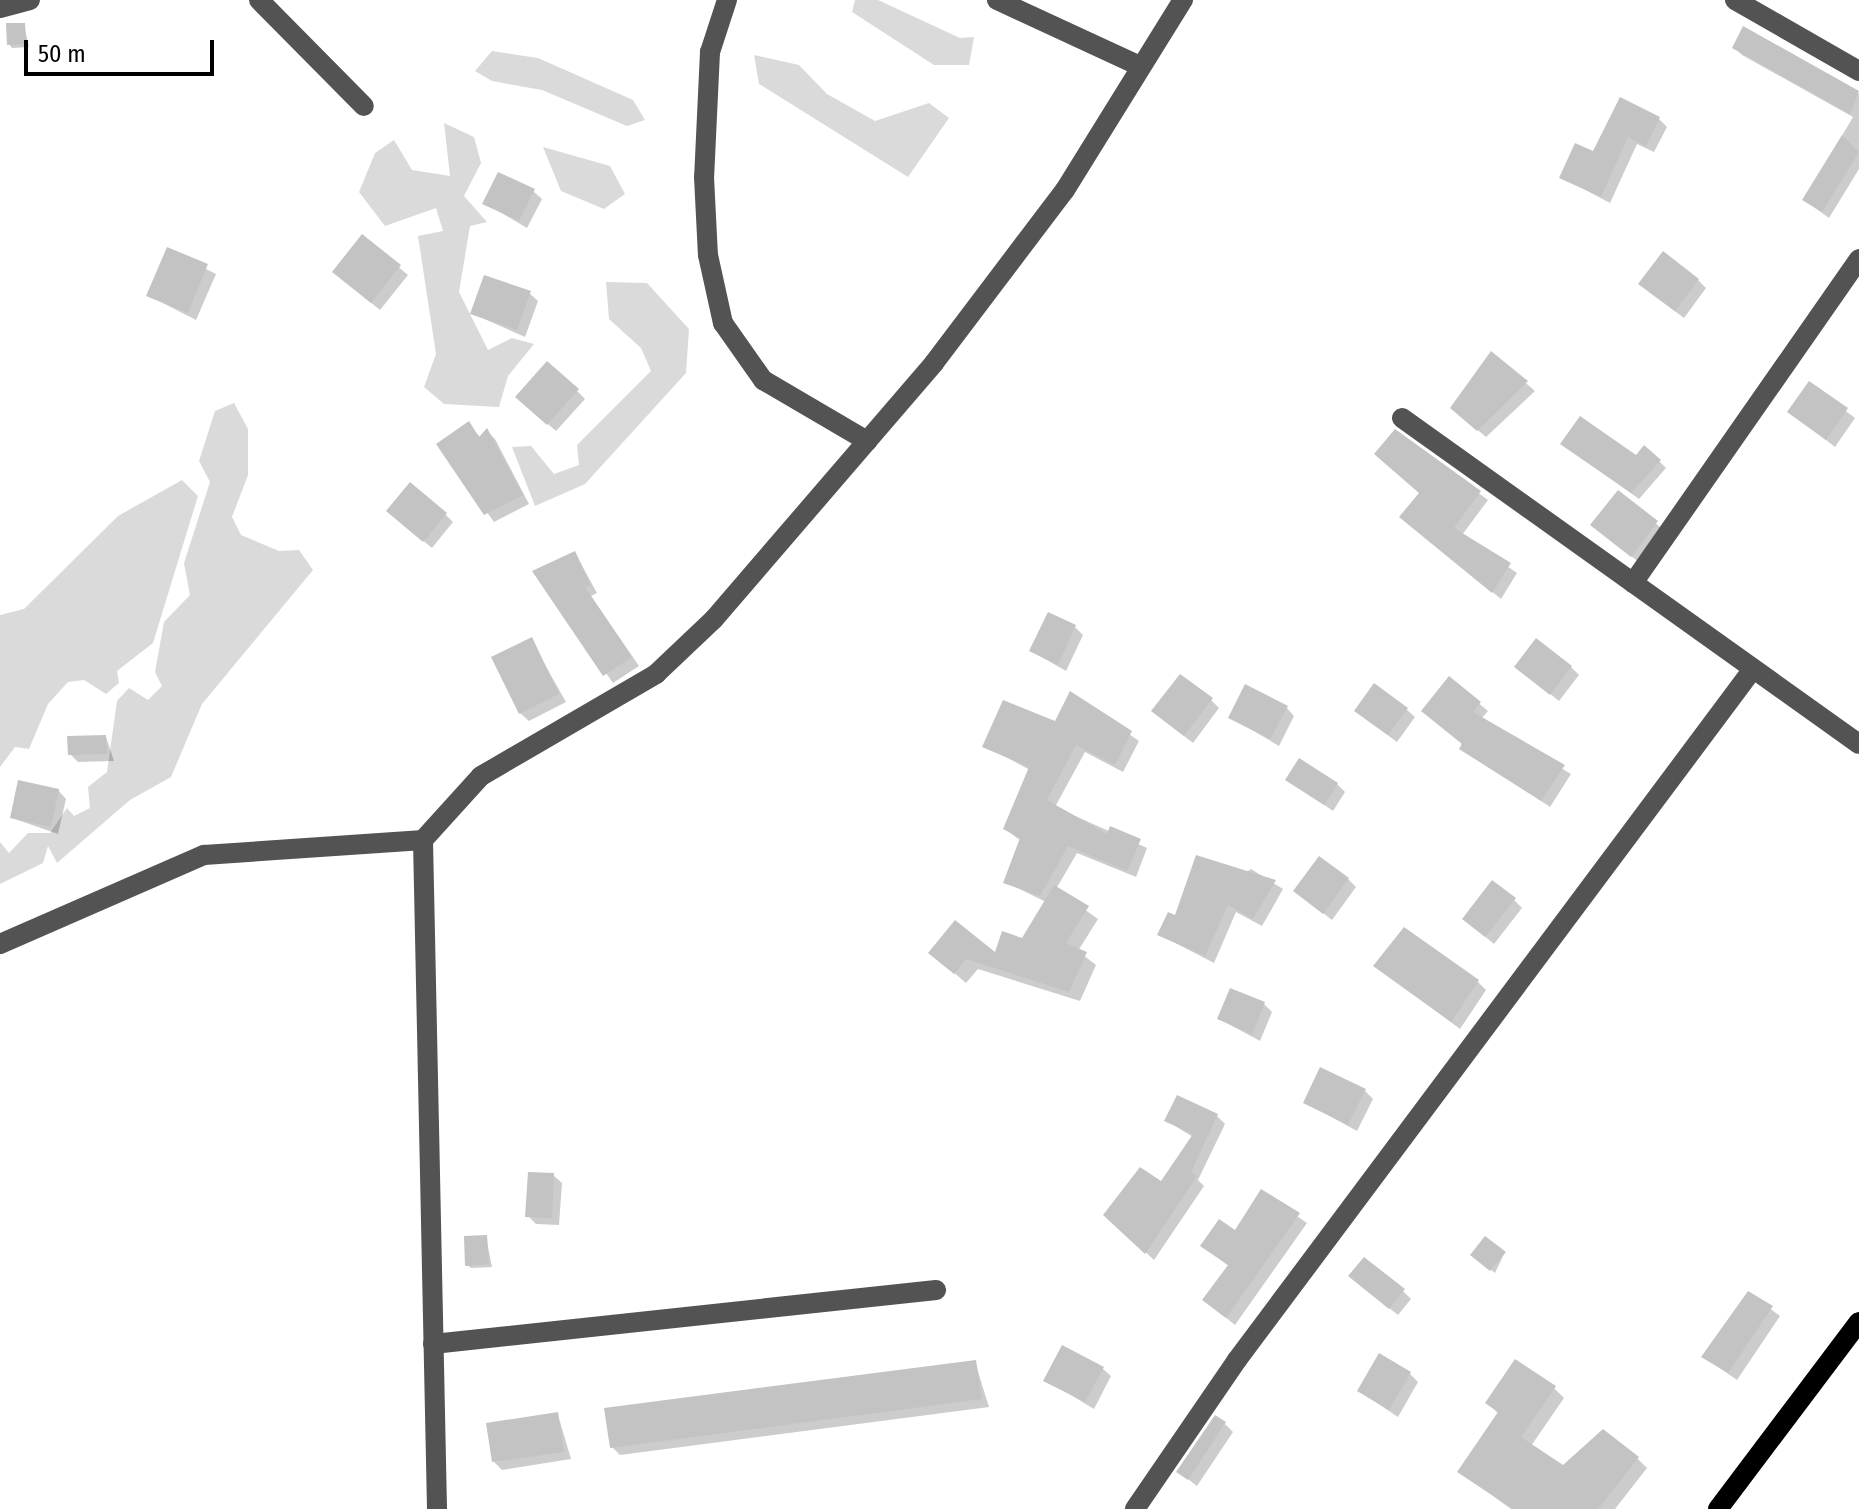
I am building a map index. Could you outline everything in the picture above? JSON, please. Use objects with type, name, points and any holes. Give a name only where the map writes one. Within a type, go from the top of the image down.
[{"type":"main road","points":[[1718,1509],[1859,1322]]},
{"type":"street","points":[[0,8],[30,0]]},
{"type":"street","points":[[259,0],[364,106]]},
{"type":"street","points":[[727,0],[710,52],[704,177],[708,255],[723,323],[763,380],[867,441]]},
{"type":"street","points":[[997,0],[1140,66]]},
{"type":"street","points":[[437,1509],[423,840],[481,776],[656,674],[714,619],[867,441],[1065,190],[1183,0]]},
{"type":"street","points":[[1735,0],[1859,71]]},
{"type":"street","points":[[1633,583],[1859,259]]},
{"type":"street","points":[[1402,418],[1859,744]]},
{"type":"street","points":[[1135,1509],[1237,1360],[1753,669]]},
{"type":"street","points":[[0,944],[204,855],[423,840]]},
{"type":"street","points":[[433,1344],[936,1290]]},
{"type":"shaded area","points":[[855,0],[878,0],[960,38],[974,37],[969,65],[934,65],[852,12]]},
{"type":"shaded area","points":[[492,51],[538,58],[633,100],[645,120],[627,126],[542,90],[492,81],[475,71]]},
{"type":"shaded area","points":[[754,55],[799,65],[827,94],[875,121],[929,103],[949,118],[908,177],[759,84]]},
{"type":"shaded area","points":[[444,123],[474,137],[481,163],[464,196],[487,222],[470,226],[459,292],[488,350],[512,338],[534,344],[508,376],[499,407],[444,404],[424,387],[436,354],[418,236],[443,231],[436,208],[385,226],[359,192],[375,153],[394,140],[412,170],[450,176]]},
{"type":"shaded area","points":[[543,147],[610,166],[625,194],[604,209],[561,191]]},
{"type":"shaded area","points":[[606,282],[647,283],[689,329],[686,373],[585,484],[535,506],[512,447],[531,446],[554,474],[579,465],[577,445],[651,371],[641,348],[609,319]]},
{"type":"shaded area","points":[[234,403],[248,429],[248,475],[232,517],[241,535],[279,551],[299,550],[313,570],[202,704],[171,777],[130,800],[57,863],[48,846],[43,863],[0,884],[0,842],[9,853],[28,833],[50,833],[67,808],[74,816],[90,808],[88,787],[107,772],[117,701],[129,688],[148,700],[162,686],[155,672],[164,622],[190,595],[184,563],[210,482],[199,461],[215,411]]},
{"type":"shaded area","points":[[182,480],[198,496],[153,643],[117,671],[119,683],[106,694],[84,680],[68,682],[48,704],[29,749],[15,747],[0,767],[0,615],[24,609],[118,516]]},
{"type":"building","points":[[6,23],[25,23],[26,44],[7,45]]},
{"type":"building","points":[[1743,26],[1859,91],[1850,114],[1732,48]]},
{"type":"building","points":[[1620,97],[1660,117],[1646,146],[1628,137],[1601,197],[1559,178],[1575,143],[1593,151]]},
{"type":"building","points":[[1842,135],[1859,152],[1822,212],[1802,200]]},
{"type":"building","points":[[498,172],[535,189],[519,221],[482,204]]},
{"type":"building","points":[[362,234],[401,265],[371,303],[332,272]]},
{"type":"building","points":[[167,247],[208,264],[188,313],[146,296]]},
{"type":"building","points":[[1663,251],[1699,279],[1675,311],[1638,284]]},
{"type":"building","points":[[484,275],[531,291],[517,330],[470,314]]},
{"type":"building","points":[[1491,351],[1528,381],[1477,431],[1450,408]]},
{"type":"building","points":[[547,361],[579,389],[547,425],[515,397]]},
{"type":"building","points":[[1809,381],[1848,408],[1826,440],[1787,412]]},
{"type":"building","points":[[1580,416],[1636,455],[1644,445],[1661,460],[1631,493],[1560,444]]},
{"type":"building","points":[[469,421],[479,437],[487,428],[523,495],[484,515],[436,444]]},
{"type":"building","points":[[1395,429],[1481,491],[1454,528],[1511,563],[1492,593],[1399,517],[1419,493],[1374,454]]},
{"type":"building","points":[[410,482],[447,513],[423,542],[386,511]]},
{"type":"building","points":[[1618,490],[1658,521],[1631,557],[1590,525]]},
{"type":"building","points":[[575,551],[591,585],[585,587],[632,657],[603,676],[532,571]]},
{"type":"building","points":[[1048,612],[1076,625],[1058,665],[1029,651]]},
{"type":"building","points":[[532,637],[559,694],[519,714],[491,657]]},
{"type":"building","points":[[1536,638],[1572,666],[1550,695],[1514,667]]},
{"type":"building","points":[[1180,674],[1213,698],[1184,736],[1151,711]]},
{"type":"building","points":[[1449,676],[1481,702],[1473,712],[1565,765],[1541,801],[1459,749],[1462,744],[1421,711]]},
{"type":"building","points":[[1374,683],[1408,708],[1388,735],[1354,711]]},
{"type":"building","points":[[1245,684],[1288,706],[1270,739],[1228,718]]},
{"type":"building","points":[[1070,691],[1132,731],[1115,765],[1076,745],[1047,800],[1107,834],[1110,826],[1141,839],[1127,871],[1068,846],[1040,896],[1003,883],[1020,838],[1003,829],[1029,767],[982,747],[1003,700],[1055,721]]},
{"type":"building","points":[[106,735],[107,754],[68,755],[67,736]]},
{"type":"building","points":[[1299,758],[1338,783],[1324,805],[1285,780]]},
{"type":"building","points":[[18,780],[59,789],[51,827],[10,818]]},
{"type":"building","points":[[1196,855],[1276,880],[1253,919],[1228,905],[1205,956],[1157,935],[1168,912],[1175,915]]},
{"type":"building","points":[[1319,856],[1349,878],[1323,914],[1293,891]]},
{"type":"building","points":[[1492,880],[1516,898],[1485,937],[1462,919]]},
{"type":"building","points":[[1054,885],[1089,906],[1066,943],[1087,952],[1069,992],[966,959],[954,974],[928,953],[955,920],[995,952],[1002,931],[1022,938]]},
{"type":"building","points":[[1404,927],[1479,980],[1451,1022],[1373,966]]},
{"type":"building","points":[[1230,988],[1265,1002],[1252,1034],[1217,1019]]},
{"type":"building","points":[[1320,1067],[1366,1089],[1348,1125],[1303,1103]]},
{"type":"building","points":[[1177,1095],[1218,1114],[1191,1172],[1197,1176],[1145,1254],[1103,1215],[1140,1167],[1161,1181],[1193,1134],[1164,1121]]},
{"type":"building","points":[[528,1172],[554,1173],[552,1218],[525,1217]]},
{"type":"building","points":[[1261,1189],[1300,1213],[1226,1318],[1202,1300],[1228,1265],[1200,1246],[1219,1219],[1235,1230]]},
{"type":"building","points":[[487,1235],[489,1264],[465,1266],[464,1236]]},
{"type":"building","points":[[1485,1236],[1506,1252],[1490,1271],[1470,1255]]},
{"type":"building","points":[[1364,1257],[1405,1289],[1389,1309],[1348,1276]]},
{"type":"building","points":[[1748,1291],[1773,1306],[1728,1373],[1701,1357]]},
{"type":"building","points":[[1062,1345],[1104,1367],[1085,1402],[1043,1381]]},
{"type":"building","points":[[1379,1353],[1411,1372],[1389,1410],[1357,1391]]},
{"type":"building","points":[[1515,1359],[1556,1386],[1521,1437],[1563,1465],[1603,1429],[1639,1457],[1598,1509],[1513,1509],[1457,1472],[1498,1412],[1485,1403]]},
{"type":"building","points":[[976,1360],[982,1399],[610,1448],[604,1408]]},
{"type":"building","points":[[558,1412],[564,1452],[492,1462],[486,1423]]},
{"type":"building","points":[[1215,1415],[1226,1422],[1188,1480],[1176,1472]]}]
